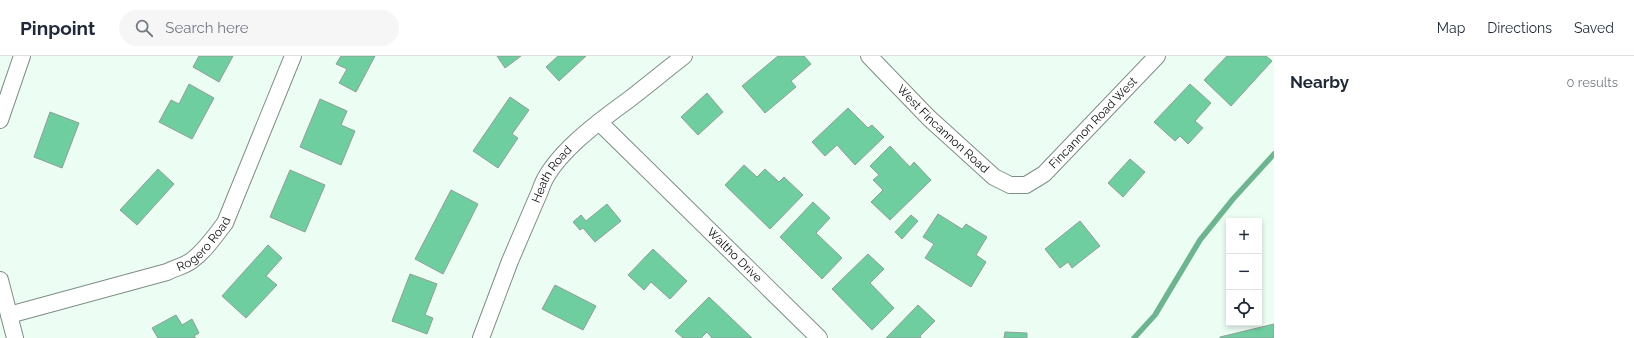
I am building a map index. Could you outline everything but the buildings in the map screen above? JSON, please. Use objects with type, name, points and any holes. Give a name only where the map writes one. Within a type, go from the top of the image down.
[{"type":"street","points":[[0,120],[22,56]]},
{"type":"street","name":"Rogero Road","points":[[9,315],[167,272],[189,262],[208,246],[225,223],[293,56]]},
{"type":"street","name":"Heath Road","points":[[481,338],[510,261],[543,182],[558,160],[598,122],[684,56]]},
{"type":"street","name":"West Fincannon Road","points":[[869,56],[929,118],[994,177],[1010,185],[1026,185]]},
{"type":"street","name":"Fincannon Road West","points":[[1026,185],[1044,174],[1157,56]]},
{"type":"street","name":"Waltho Drive","points":[[598,122],[819,338]]},
{"type":"street","points":[[0,280],[15,338]]},
{"type":"waterway","points":[[1134,338],[1155,315],[1200,240],[1233,199],[1274,154]]}]
